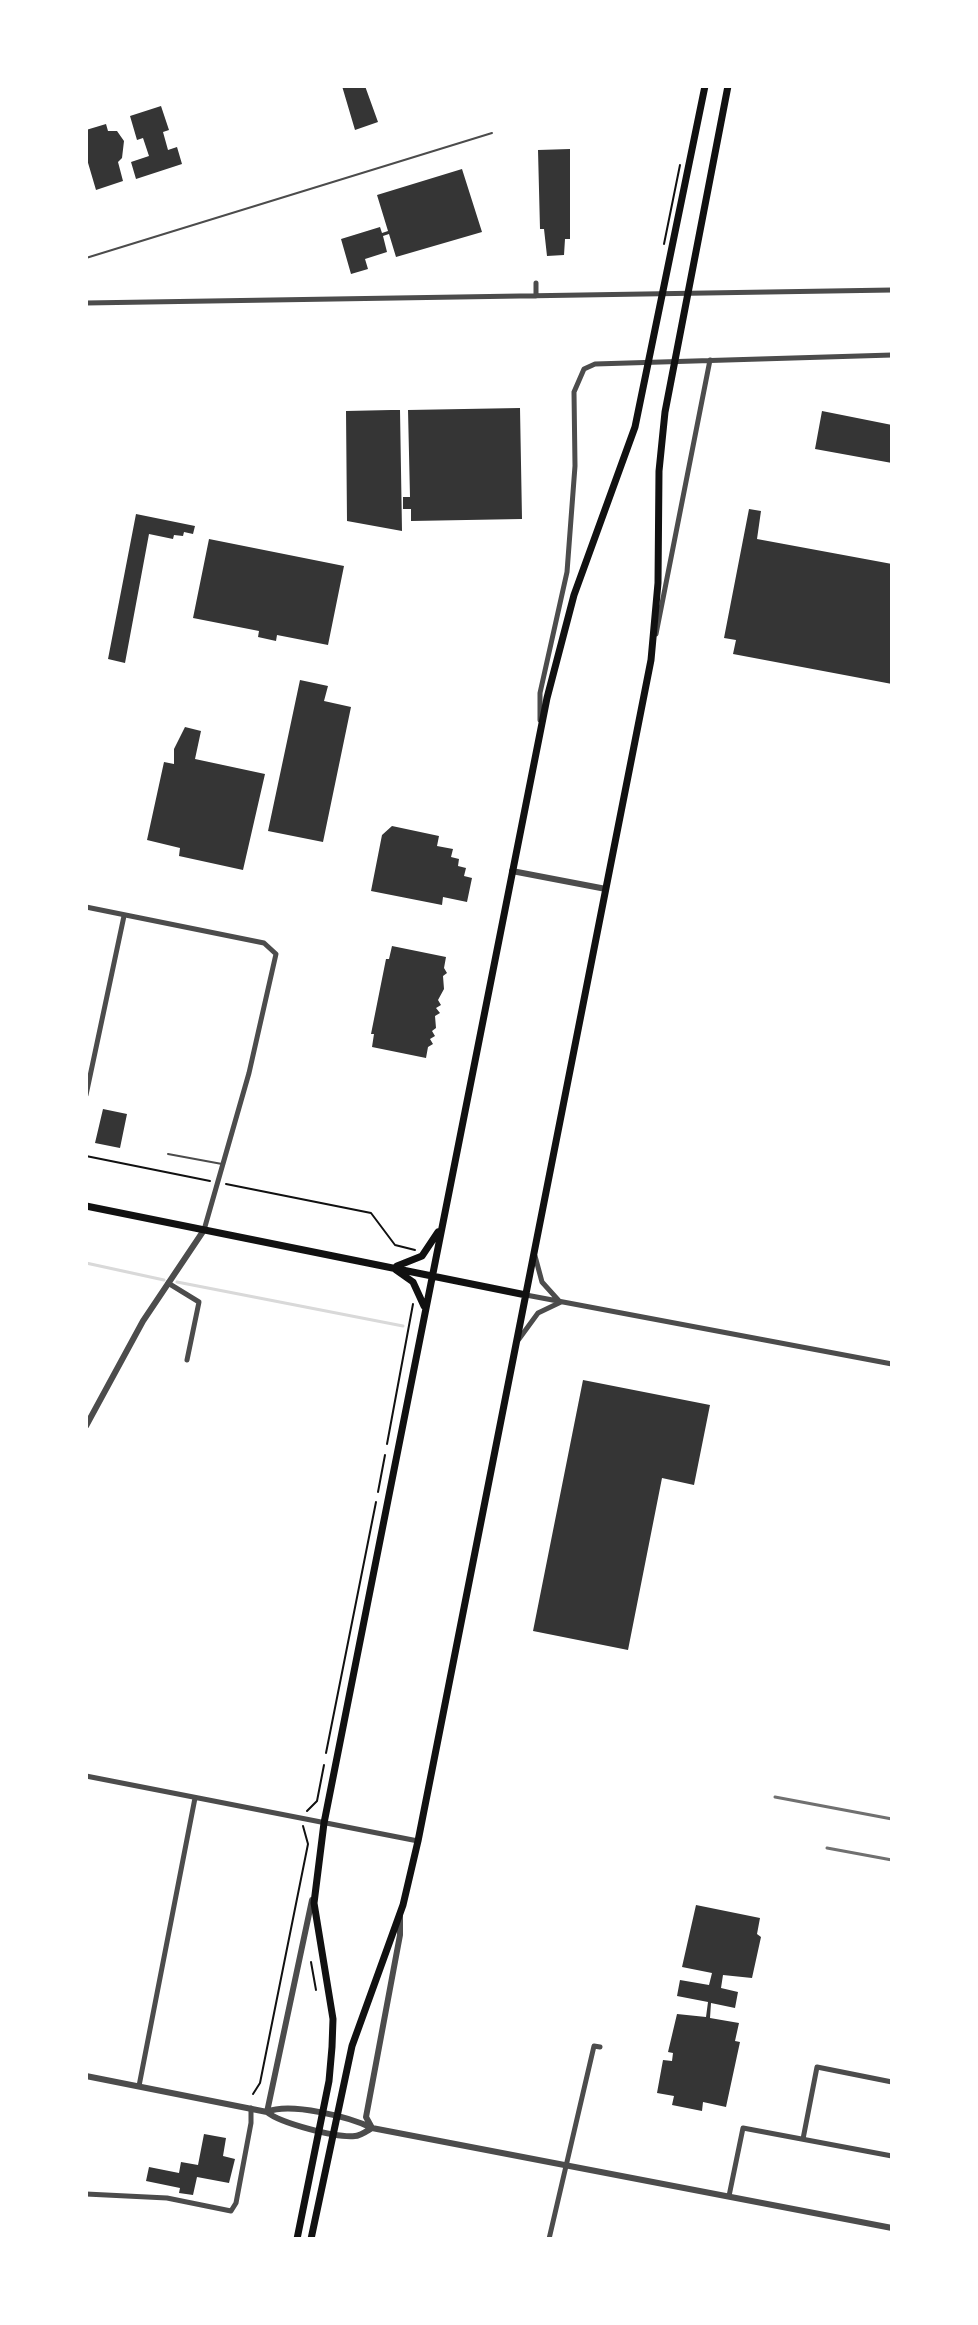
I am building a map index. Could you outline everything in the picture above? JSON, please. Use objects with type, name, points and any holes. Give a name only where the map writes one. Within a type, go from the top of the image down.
[{"type":"main road","points":[[297,2239],[329,2081],[332,2047],[333,2019],[314,1895],[324,1823],[540,731],[567,618],[621,473],[645,386],[705,86]]},
{"type":"main road","points":[[311,2239],[352,2046],[400,1913],[418,1841],[651,660],[658,583],[660,453],[670,385],[728,86]]},
{"type":"main road","points":[[86,1206],[526,1295]]},
{"type":"main road","points":[[391,1266],[422,1256],[442,1225]]},
{"type":"main road","points":[[391,1266],[417,1287],[425,1312]]},
{"type":"street","points":[[536,283],[536,296]]},
{"type":"street","points":[[86,303],[892,290]]},
{"type":"street","points":[[540,731],[540,693],[567,572],[575,466],[576,381],[584,369],[595,364],[892,355]]},
{"type":"street","points":[[651,660],[710,360]]},
{"type":"street","points":[[512,871],[606,889]]},
{"type":"street","points":[[86,907],[264,943],[276,954],[225,1165],[204,1230],[135,1335],[86,1426]]},
{"type":"street","points":[[86,1095],[124,916]]},
{"type":"street","points":[[534,1256],[542,1282],[561,1302]]},
{"type":"street","points":[[168,1283],[199,1302],[187,1360]]},
{"type":"street","points":[[526,1295],[892,1364]]},
{"type":"street","points":[[517,1343],[538,1313],[561,1302]]},
{"type":"street","points":[[86,1776],[418,1841]]},
{"type":"street","points":[[139,2086],[195,1798]]},
{"type":"street","points":[[267,2112],[314,1895]]},
{"type":"street","points":[[372,2128],[366,2117],[400,1935],[400,1913]]},
{"type":"street","points":[[549,2239],[564,2164],[570,2155],[594,2046],[600,2047]]},
{"type":"street","points":[[803,2139],[817,2067],[892,2082]]},
{"type":"street","points":[[86,2076],[251,2108],[296,2125],[356,2137],[372,2128]]},
{"type":"street","points":[[86,2194],[167,2198],[231,2211],[236,2203],[251,2108]]},
{"type":"street","points":[[267,2112],[275,2108],[299,2110],[358,2121],[372,2128],[892,2228]]},
{"type":"street","points":[[729,2196],[743,2128],[892,2156]]},
{"type":"lane","points":[[86,258],[492,133]]},
{"type":"lane","points":[[168,1154],[225,1165]]},
{"type":"path","points":[[86,1156],[215,1182]]},
{"type":"path","points":[[224,1183],[371,1213],[395,1245],[418,1251]]},
{"type":"path","points":[[387,1444],[413,1315],[412,1297]]},
{"type":"path","points":[[378,1492],[385,1455]]},
{"type":"path","points":[[326,1753],[376,1502]]},
{"type":"path","points":[[306,1814],[317,1801],[324,1765]]},
{"type":"path","points":[[253,2094],[260,2083],[308,1844],[304,1825]]},
{"type":"path","points":[[311,1962],[316,1990]]},
{"type":"building","points":[[342,86],[365,86],[378,122],[355,130]]},
{"type":"building","points":[[161,106],[169,130],[163,132],[168,150],[177,147],[182,164],[136,179],[131,162],[149,156],[143,138],[137,140],[130,116]]},
{"type":"building","points":[[106,124],[108,131],[117,131],[124,141],[122,158],[118,162],[123,181],[96,190],[86,156],[86,130]]},
{"type":"building","points":[[570,149],[570,239],[565,239],[564,255],[547,256],[544,229],[540,229],[538,150]]},
{"type":"building","points":[[462,169],[482,232],[396,257],[389,234],[383,236],[387,252],[365,259],[368,269],[351,274],[341,239],[380,227],[382,233],[388,231],[377,195]]},
{"type":"building","points":[[520,408],[522,519],[411,521],[411,509],[403,509],[403,497],[410,497],[408,410]]},
{"type":"building","points":[[400,410],[402,531],[347,521],[346,411]]},
{"type":"building","points":[[822,411],[892,425],[892,463],[815,449]]},
{"type":"building","points":[[749,509],[761,511],[757,539],[892,564],[892,684],[733,654],[736,640],[724,638]]},
{"type":"building","points":[[136,514],[195,526],[193,534],[184,532],[183,536],[174,535],[173,539],[149,534],[125,663],[108,659]]},
{"type":"building","points":[[209,539],[344,566],[328,645],[277,635],[276,641],[258,637],[259,631],[193,618]]},
{"type":"building","points":[[300,680],[328,686],[324,701],[351,707],[323,842],[268,831]]},
{"type":"building","points":[[185,727],[201,731],[195,759],[265,774],[243,870],[179,856],[180,848],[147,840],[164,762],[174,764],[174,749]]},
{"type":"building","points":[[392,826],[439,836],[437,846],[453,849],[451,857],[459,859],[458,866],[466,868],[464,876],[472,878],[467,902],[443,897],[442,905],[371,891],[382,835]]},
{"type":"building","points":[[392,946],[446,957],[444,968],[447,973],[443,976],[444,989],[438,1000],[441,1005],[436,1008],[440,1013],[435,1016],[436,1028],[432,1031],[435,1036],[430,1039],[433,1044],[428,1047],[426,1058],[372,1047],[374,1034],[371,1034],[386,959],[389,959]]},
{"type":"building","points":[[103,1109],[127,1114],[120,1148],[95,1143]]},
{"type":"building","points":[[583,1380],[710,1405],[694,1485],[662,1478],[628,1650],[533,1631]]},
{"type":"building","points":[[696,1905],[760,1918],[757,1934],[761,1937],[752,1978],[723,1975],[721,1988],[738,1992],[735,2008],[711,2003],[710,2018],[739,2023],[735,2041],[740,2042],[726,2107],[703,2102],[702,2111],[672,2105],[674,2096],[657,2093],[663,2060],[672,2061],[673,2053],[668,2052],[677,2014],[706,2017],[708,2002],[677,1996],[680,1980],[709,1985],[712,1973],[682,1967]]},
{"type":"building","points":[[204,2134],[226,2138],[223,2156],[235,2159],[229,2183],[197,2177],[193,2195],[179,2193],[180,2188],[146,2181],[149,2167],[179,2173],[181,2162],[198,2165]]},
{"type":"waterway","points":[[86,1263],[164,1280]]},
{"type":"waterway","points":[[177,1282],[403,1326]]},
{"type":"railway","points":[[775,1797],[892,1819]]},
{"type":"railway","points":[[827,1848],[892,1860]]}]
